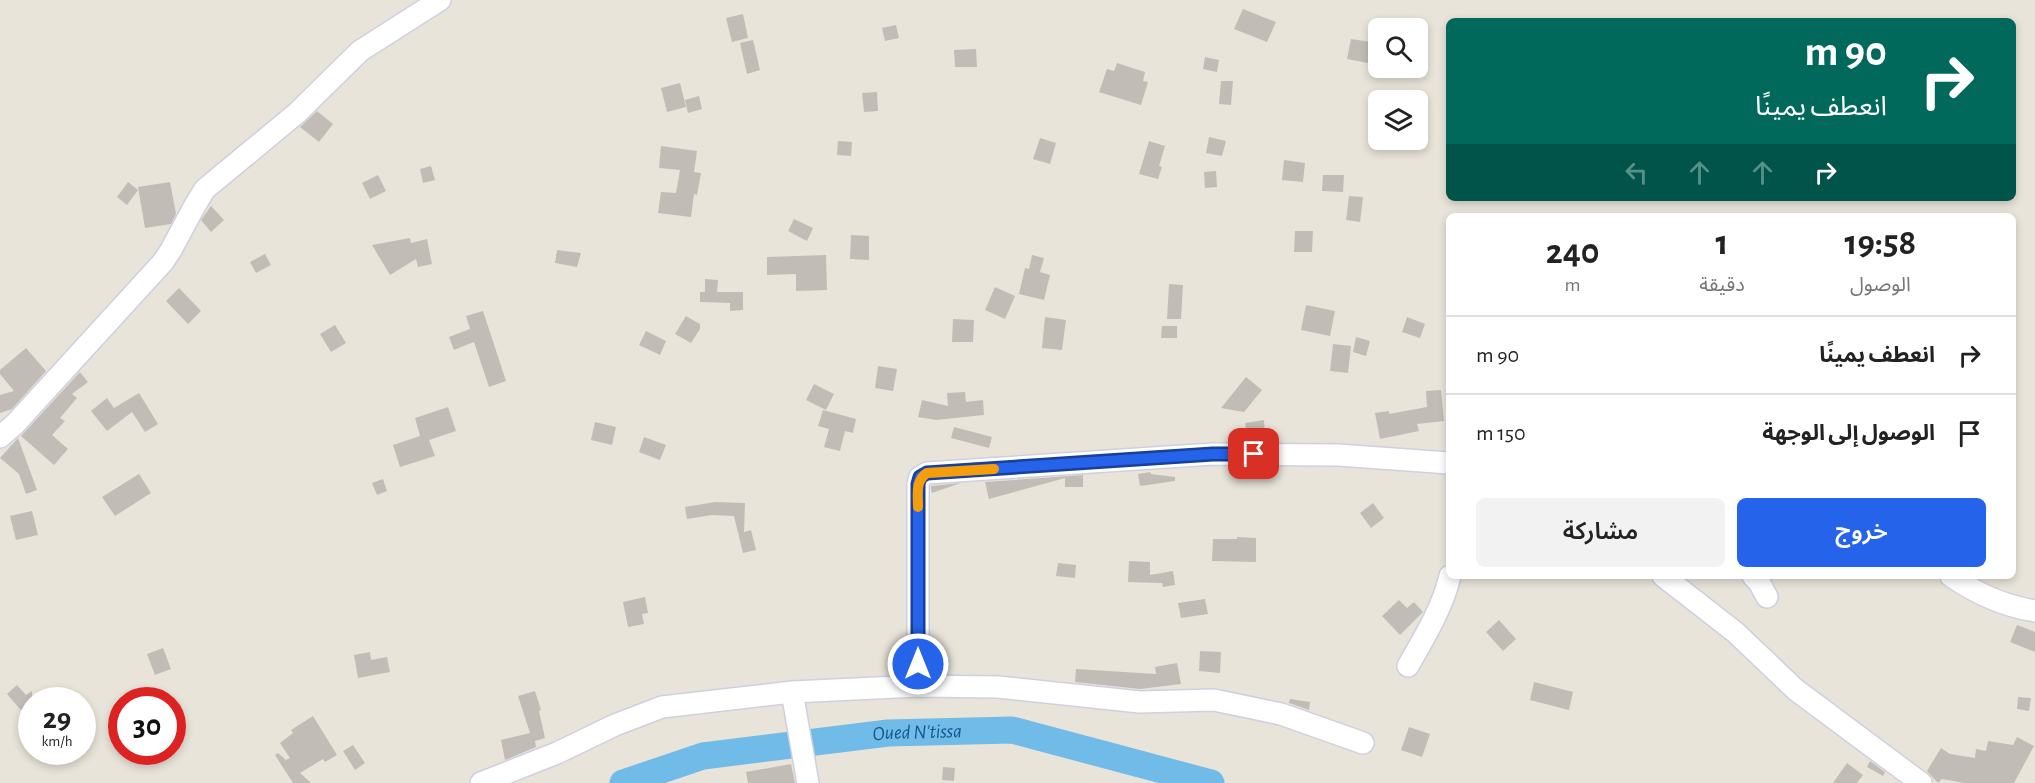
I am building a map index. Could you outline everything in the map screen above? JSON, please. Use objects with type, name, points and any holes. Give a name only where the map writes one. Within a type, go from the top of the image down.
[{"type":"street","points":[[1,438],[163,262],[205,189],[297,114],[360,51],[440,0]]},
{"type":"street","points":[[918,686],[918,484],[920,477],[927,473],[1213,454],[1338,455],[1446,463]]},
{"type":"street","points":[[1408,666],[1424,638],[1449,579]]},
{"type":"street","points":[[1667,579],[1735,632],[1796,690],[1921,783]]},
{"type":"street","points":[[1756,579],[1767,597]]},
{"type":"street","points":[[1956,579],[1979,594],[2012,607],[2035,611]]},
{"type":"street","points":[[481,783],[662,707],[792,692],[918,686],[998,687],[1140,702],[1214,700],[1281,714],[1363,743]]},
{"type":"street","points":[[792,692],[808,783]]},
{"type":"building","points":[[1243,9],[1276,22],[1267,42],[1234,29]]},
{"type":"building","points":[[743,14],[748,38],[732,42],[726,18]]},
{"type":"building","points":[[896,25],[899,38],[885,41],[882,28]]},
{"type":"building","points":[[1351,39],[1368,42],[1368,63],[1347,59]]},
{"type":"building","points":[[753,40],[760,70],[747,74],[740,43]]},
{"type":"building","points":[[976,49],[977,67],[955,67],[954,50]]},
{"type":"building","points":[[1205,57],[1219,60],[1217,72],[1203,69]]},
{"type":"building","points":[[1117,63],[1145,72],[1143,81],[1148,82],[1141,105],[1099,92],[1107,69],[1114,71]]},
{"type":"building","points":[[1221,81],[1233,81],[1231,105],[1219,104]]},
{"type":"building","points":[[680,83],[686,107],[667,112],[661,88]]},
{"type":"building","points":[[877,92],[878,111],[864,112],[862,93]]},
{"type":"building","points":[[699,96],[702,109],[688,113],[685,100]]},
{"type":"building","points":[[317,111],[333,124],[319,142],[300,127]]},
{"type":"building","points":[[1209,137],[1226,141],[1222,156],[1206,153]]},
{"type":"building","points":[[1040,138],[1056,143],[1050,164],[1033,159]]},
{"type":"building","points":[[838,141],[852,142],[851,156],[837,155]]},
{"type":"building","points":[[1149,141],[1165,146],[1158,179],[1139,174]]},
{"type":"building","points":[[661,146],[697,151],[694,172],[701,173],[697,195],[694,194],[691,217],[658,213],[661,192],[676,193],[680,170],[659,168]]},
{"type":"building","points":[[1284,160],[1305,163],[1303,182],[1282,180]]},
{"type":"building","points":[[431,166],[435,180],[423,183],[420,169]]},
{"type":"building","points":[[1216,171],[1217,187],[1205,188],[1204,172]]},
{"type":"building","points":[[378,175],[386,191],[370,199],[362,183]]},
{"type":"building","points":[[1323,175],[1344,175],[1343,192],[1322,191]]},
{"type":"building","points":[[128,182],[138,190],[127,205],[117,197]]},
{"type":"building","points":[[170,182],[176,214],[171,224],[145,228],[138,187]]},
{"type":"building","points":[[1349,196],[1363,197],[1360,222],[1346,220]]},
{"type":"building","points":[[211,206],[224,220],[211,232],[201,220]]},
{"type":"building","points":[[794,219],[813,228],[807,241],[788,231]]},
{"type":"building","points":[[1295,231],[1313,231],[1312,252],[1294,252]]},
{"type":"building","points":[[851,235],[869,236],[869,260],[850,259]]},
{"type":"building","points":[[410,238],[411,243],[427,239],[432,264],[418,267],[416,259],[390,275],[372,245]]},
{"type":"building","points":[[557,250],[581,253],[577,267],[555,263]]},
{"type":"building","points":[[265,254],[271,265],[256,273],[250,262]]},
{"type":"building","points":[[826,255],[827,290],[796,291],[796,274],[767,275],[767,257]]},
{"type":"building","points":[[1032,255],[1044,258],[1040,272],[1050,275],[1044,300],[1019,294],[1025,268],[1029,269]]},
{"type":"building","points":[[705,279],[718,280],[717,292],[743,292],[743,310],[730,311],[730,303],[700,302],[700,292],[705,292]]},
{"type":"building","points":[[1169,284],[1183,285],[1181,319],[1167,319]]},
{"type":"building","points":[[995,287],[1015,296],[1005,319],[985,310]]},
{"type":"building","points":[[179,288],[201,311],[188,324],[166,301]]},
{"type":"building","points":[[1306,305],[1335,311],[1330,336],[1301,330]]},
{"type":"building","points":[[483,311],[506,381],[489,387],[474,342],[454,350],[449,337],[470,329],[466,316]]},
{"type":"building","points":[[686,316],[700,324],[700,329],[691,343],[675,334]]},
{"type":"building","points":[[1045,317],[1066,320],[1062,350],[1042,348]]},
{"type":"building","points":[[1407,317],[1425,324],[1420,338],[1402,332]]},
{"type":"building","points":[[953,319],[974,320],[973,342],[952,342]]},
{"type":"building","points":[[335,325],[346,343],[331,352],[320,334]]},
{"type":"building","points":[[1162,326],[1177,326],[1177,338],[1161,338]]},
{"type":"building","points":[[646,331],[666,341],[660,355],[639,345]]},
{"type":"building","points":[[1356,337],[1370,341],[1366,356],[1353,352]]},
{"type":"building","points":[[1333,344],[1351,346],[1348,373],[1330,371]]},
{"type":"building","points":[[26,348],[46,371],[12,409],[0,413],[0,395],[14,391],[0,374],[0,370]]},
{"type":"building","points":[[878,366],[897,369],[893,391],[875,388]]},
{"type":"building","points":[[80,372],[88,382],[72,394],[77,398],[60,418],[65,421],[52,435],[68,449],[54,465],[21,436]]},
{"type":"building","points":[[1246,377],[1262,390],[1244,412],[1221,408]]},
{"type":"building","points":[[814,384],[834,394],[826,410],[806,400]]},
{"type":"building","points":[[1441,390],[1444,421],[1417,424],[1419,431],[1380,439],[1375,413],[1389,411],[1389,414],[1427,407],[1426,391]]},
{"type":"building","points":[[965,392],[966,402],[983,400],[984,415],[936,420],[918,417],[922,400],[948,406],[947,393]]},
{"type":"building","points":[[139,393],[158,424],[145,432],[132,412],[107,431],[91,411],[107,398],[114,408]]},
{"type":"building","points":[[448,407],[456,431],[429,440],[435,456],[400,467],[393,445],[420,436],[415,418]]},
{"type":"building","points":[[823,410],[856,419],[853,433],[845,431],[840,451],[824,447],[829,429],[818,426]]},
{"type":"building","points":[[1264,420],[1265,437],[1248,439],[1245,423]]},
{"type":"building","points":[[595,422],[616,427],[612,445],[591,440]]},
{"type":"building","points":[[954,427],[992,437],[989,448],[951,438]]},
{"type":"building","points":[[644,437],[666,445],[660,460],[639,452]]},
{"type":"building","points":[[18,438],[37,490],[26,494],[19,474],[0,458]]},
{"type":"building","points":[[1150,472],[1175,477],[1175,481],[1140,486],[1138,474]]},
{"type":"building","points":[[139,474],[151,493],[115,516],[102,497]]},
{"type":"building","points":[[1083,475],[1083,487],[1065,487],[1065,478],[989,499],[985,482]]},
{"type":"building","points":[[383,479],[387,491],[377,495],[372,483]]},
{"type":"building","points":[[961,483],[932,493],[931,490],[931,486]]},
{"type":"building","points":[[715,502],[745,503],[744,532],[751,530],[756,550],[743,553],[734,516],[712,515],[687,519],[685,507]]},
{"type":"building","points":[[1373,503],[1384,518],[1371,528],[1360,513]]},
{"type":"building","points":[[32,511],[38,535],[16,540],[10,516]]},
{"type":"building","points":[[1237,537],[1256,538],[1256,562],[1212,561],[1213,539],[1237,539]]},
{"type":"building","points":[[1129,561],[1150,562],[1150,575],[1173,571],[1175,585],[1163,587],[1162,583],[1128,582]]},
{"type":"building","points":[[1058,563],[1076,565],[1075,578],[1056,576]]},
{"type":"building","points":[[645,597],[648,613],[642,614],[644,624],[628,627],[623,602]]},
{"type":"building","points":[[1205,599],[1208,614],[1181,618],[1178,603]]},
{"type":"building","points":[[1399,600],[1407,608],[1414,602],[1423,612],[1400,635],[1382,616]]},
{"type":"building","points":[[1499,620],[1516,639],[1503,651],[1486,632]]},
{"type":"building","points":[[2017,625],[2035,632],[2035,652],[2010,642]]},
{"type":"building","points":[[163,648],[171,669],[155,675],[147,654]]},
{"type":"building","points":[[1200,651],[1221,652],[1220,673],[1199,671]]},
{"type":"building","points":[[370,652],[371,660],[387,657],[390,672],[358,678],[354,655]]},
{"type":"building","points":[[1177,663],[1181,684],[1140,689],[1075,682],[1076,669],[1156,674],[1155,667]]},
{"type":"building","points":[[1534,682],[1573,692],[1569,710],[1530,700]]},
{"type":"building","points":[[17,685],[19,687],[18,707],[7,694]]},
{"type":"building","points":[[535,691],[541,710],[539,711],[545,738],[535,741],[536,747],[505,760],[501,740],[530,733],[518,696]]},
{"type":"building","points":[[2018,697],[2031,698],[2029,711],[2017,709]]},
{"type":"building","points":[[1290,699],[1310,702],[1309,710],[1289,703]]},
{"type":"building","points":[[313,716],[337,755],[325,762],[323,759],[300,773],[311,783],[293,783],[275,755],[278,753],[286,760],[290,758],[280,743],[293,733],[291,730]]},
{"type":"building","points":[[1409,727],[1430,734],[1422,757],[1401,750]]},
{"type":"building","points":[[2017,737],[2034,746],[2014,783],[1964,783],[1942,779],[1938,783],[1927,771],[1941,748],[1950,754],[1975,758],[1976,749],[1986,751],[1988,741],[2013,745]]},
{"type":"building","points":[[353,745],[365,763],[355,770],[343,751]]},
{"type":"building","points":[[1870,761],[1885,772],[1883,776],[1867,767]]},
{"type":"building","points":[[1847,763],[1863,775],[1857,783],[1833,783]]},
{"type":"building","points":[[791,764],[795,783],[748,783],[746,772]]},
{"type":"building","points":[[943,767],[955,768],[954,781],[942,780]]},
{"type":"waterway","name":"Oued N'tissa","points":[[623,783],[703,756],[888,733],[1012,730],[1211,783]]},
{"type":"slow traffic","points":[[918,507],[918,484],[920,477],[927,473],[994,469]]},
{"type":"route","points":[[918,664],[918,484],[920,477],[927,473],[1213,454],[1254,454]]}]
